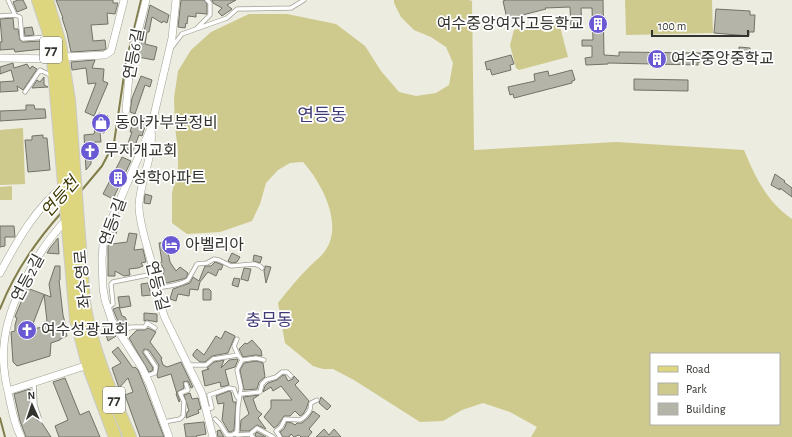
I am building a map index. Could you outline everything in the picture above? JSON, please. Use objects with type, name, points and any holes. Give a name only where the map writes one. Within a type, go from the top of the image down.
[{"type":"main road","name":"77","points":[[38,0],[49,36],[58,58],[69,100],[75,178]]},
{"type":"main road","name":"77","points":[[47,0],[58,33],[58,58],[55,77],[64,186]]},
{"type":"main road","name":"좌수영로","points":[[75,178],[84,303],[81,319],[130,437]]},
{"type":"main road","name":"좌수영로","points":[[64,186],[67,219],[88,365],[115,437]]},
{"type":"street","name":"연등6길","points":[[0,58],[58,58],[105,55],[111,51],[124,0]]},
{"type":"street","name":"연등6길","points":[[126,110],[130,64],[146,0]]},
{"type":"street","name":"연등1길","points":[[169,437],[146,376],[112,321],[103,288],[102,260],[103,245],[113,216],[151,128],[169,50],[176,0]]},
{"type":"street","name":"연등3길","points":[[151,128],[152,147],[139,207],[160,306],[202,394],[213,437]]},
{"type":"street","points":[[0,273],[40,210],[53,194],[75,178]]},
{"type":"street","name":"연등2길","points":[[21,437],[14,421],[8,391],[3,352],[5,332],[21,288],[41,252],[67,219]]},
{"type":"street","points":[[8,391],[88,365]]},
{"type":"lane","points":[[8,0],[15,16]]},
{"type":"lane","points":[[196,29],[210,15],[210,3],[206,0]]},
{"type":"lane","points":[[169,50],[180,36],[227,18],[238,9],[291,8],[304,0]]},
{"type":"lane","points":[[0,16],[19,16],[21,19],[23,39],[49,36]]},
{"type":"lane","points":[[25,92],[40,70],[55,77]]},
{"type":"lane","points":[[108,308],[113,304],[111,284],[113,282],[148,275],[152,285],[157,287],[178,285],[188,280],[197,264],[207,263],[214,259],[231,266],[254,264],[262,268]]},
{"type":"lane","points":[[118,332],[132,328],[145,327],[147,323],[155,328]]},
{"type":"lane","points":[[237,339],[234,346],[242,360]]},
{"type":"lane","points":[[146,352],[156,367],[155,373],[146,376]]},
{"type":"lane","points":[[188,365],[206,365],[214,359],[238,354]]},
{"type":"lane","points":[[242,360],[256,358],[264,360]]},
{"type":"lane","points":[[235,434],[238,428],[238,410],[241,388],[237,370],[242,360]]},
{"type":"lane","points":[[240,394],[260,392],[262,384],[266,380],[282,372],[287,372],[291,376]]},
{"type":"lane","points":[[34,383],[35,405],[39,417]]},
{"type":"lane","points":[[164,422],[180,419],[183,416],[184,402],[180,393],[188,390],[186,384]]},
{"type":"lane","points":[[207,409],[212,408],[209,396],[229,388],[234,389],[239,399]]},
{"type":"lane","points":[[280,437],[276,431],[281,427],[285,419],[302,419],[308,414],[312,402],[317,400]]},
{"type":"lane","points":[[215,419],[220,424],[225,435],[235,434],[252,436],[257,428],[273,437]]},
{"type":"green space","points":[[394,0],[472,1],[474,150],[616,142],[744,150],[757,179],[769,197],[792,219],[792,437],[531,437],[537,427],[510,412],[483,403],[462,410],[443,421],[420,422],[354,380],[333,369],[323,369],[313,366],[285,343],[278,303],[297,280],[325,251],[330,241],[332,229],[328,205],[323,193],[317,181],[303,162],[290,163],[278,170],[266,183],[260,204],[252,221],[220,232],[187,234],[172,223],[172,193],[178,168],[174,98],[178,71],[191,50],[211,32],[249,14],[287,14],[336,24],[365,46],[381,71],[399,92],[416,96],[436,93],[449,85],[453,63],[446,47],[431,37],[414,30],[401,17]]},
{"type":"green space","points":[[625,0],[712,0],[713,33],[626,35]]},
{"type":"green space","points":[[558,19],[568,57],[519,70],[516,68],[510,45],[514,30]]},
{"type":"green space","points":[[23,128],[25,184],[0,185],[0,130]]},
{"type":"green space","points":[[12,186],[12,200],[0,200],[0,187]]},
{"type":"building","points":[[23,0],[27,8],[17,12],[13,2]]},
{"type":"building","points":[[56,0],[113,0],[113,3],[118,3],[115,14],[107,13],[108,24],[91,25],[93,41],[105,40],[106,49],[71,52],[63,18]]},
{"type":"building","points":[[181,0],[204,0],[207,4],[207,14],[196,13],[196,17],[188,16],[185,28],[178,27]]},
{"type":"building","points":[[212,0],[236,0],[227,5],[232,9],[222,16],[218,12],[222,8],[213,3]]},
{"type":"building","points":[[603,0],[604,55],[619,56],[619,52],[701,53],[700,62],[698,62],[698,65],[608,63],[586,65],[585,58],[592,57],[592,46],[582,46],[582,40],[593,40],[592,8],[581,8],[582,28],[571,28],[570,7],[545,8],[546,9],[507,19],[503,1]]},
{"type":"building","points":[[150,5],[169,15],[167,23],[163,21],[162,23],[152,17],[149,32],[147,32],[145,44],[157,47],[154,60],[138,57]]},
{"type":"building","points":[[716,9],[750,11],[750,15],[755,15],[754,32],[749,32],[749,36],[714,33]]},
{"type":"building","points":[[13,18],[14,29],[18,29],[20,40],[23,42],[42,41],[43,49],[15,52],[14,49],[0,50],[0,42],[2,42],[0,19]]},
{"type":"building","points":[[32,27],[34,35],[25,36],[24,28]]},
{"type":"building","points":[[739,47],[750,48],[750,58],[739,57]]},
{"type":"building","points":[[511,55],[514,64],[510,65],[511,70],[492,75],[490,69],[487,70],[485,62]]},
{"type":"building","points":[[95,60],[92,68],[104,69],[103,81],[108,83],[94,116],[85,112],[96,83],[88,84],[86,68],[72,70],[71,62]]},
{"type":"building","points":[[13,63],[14,68],[27,64],[30,69],[32,66],[37,69],[23,90],[17,86],[18,91],[0,92],[0,82],[14,81],[11,70],[0,74],[0,67]]},
{"type":"building","points":[[572,70],[575,80],[572,81],[572,83],[514,98],[513,94],[510,95],[508,87],[535,81],[534,74],[548,71],[549,76]]},
{"type":"building","points":[[141,76],[152,80],[150,87],[145,85],[135,114],[130,112],[132,98]]},
{"type":"building","points":[[44,77],[44,85],[48,87],[32,88],[37,80],[40,82]]},
{"type":"building","points":[[634,79],[688,80],[688,91],[634,90]]},
{"type":"building","points":[[26,105],[34,105],[35,109],[45,109],[46,118],[0,121],[0,111],[26,110]]},
{"type":"building","points":[[99,113],[108,116],[104,133],[100,132],[101,142],[95,142],[96,155],[91,159],[91,164],[86,170],[84,135],[94,134]]},
{"type":"building","points":[[135,115],[147,120],[142,136],[139,135],[133,151],[126,149],[132,132],[130,132]]},
{"type":"building","points":[[43,135],[43,138],[47,138],[50,170],[28,172],[25,140],[32,140],[32,136]]},
{"type":"building","name":"성학아파트","points":[[122,157],[131,161],[113,199],[103,194]]},
{"type":"building","points":[[775,174],[792,188],[792,197],[780,188],[780,190],[771,185]]},
{"type":"building","points":[[145,194],[152,196],[150,204],[144,203]]},
{"type":"building","points":[[0,226],[14,226],[15,237],[5,237],[5,246],[0,247]]},
{"type":"building","points":[[114,230],[117,231],[112,244],[127,242],[129,233],[137,234],[134,250],[143,249],[146,262],[141,263],[143,266],[129,269],[130,275],[124,276],[115,271],[115,276],[108,276],[108,246]]},
{"type":"building","points":[[58,238],[59,254],[47,253],[50,248]]},
{"type":"building","points":[[173,238],[176,250],[168,252],[170,262],[176,271],[180,267],[188,273],[186,278],[162,284],[164,269],[160,263],[162,262],[159,243],[167,242],[167,239]]},
{"type":"building","points":[[232,253],[240,257],[237,262],[232,263],[228,261]]},
{"type":"building","points":[[254,255],[262,257],[260,263],[253,261]]},
{"type":"building","points":[[215,262],[223,265],[221,270],[219,269],[216,276],[208,272],[200,282],[198,290],[190,289],[189,296],[178,294],[176,301],[170,299],[173,289],[190,283],[193,277],[199,281],[205,266],[211,266]]},
{"type":"building","name":"여수성광교회","points":[[55,266],[60,266],[59,280],[63,315],[66,326],[64,326],[67,336],[51,343],[50,356],[17,366],[13,362],[11,332],[15,331],[17,318],[15,317],[16,314],[27,288],[51,297],[49,284]],"holes":[[[44,295],[47,321],[44,322],[44,327],[31,329]]]},
{"type":"building","points":[[265,266],[271,267],[266,283],[264,271]]},
{"type":"building","points":[[244,268],[251,269],[248,281],[241,279]]},
{"type":"building","points":[[234,278],[240,279],[238,287],[232,285]]},
{"type":"building","points":[[148,283],[151,295],[142,296],[141,284]]},
{"type":"building","points":[[203,289],[209,289],[211,291],[211,300],[203,300]]},
{"type":"building","points":[[129,296],[131,306],[120,308],[118,297]]},
{"type":"building","points":[[119,307],[122,316],[125,317],[129,325],[122,327],[117,319],[113,309]]},
{"type":"building","points":[[144,313],[157,314],[157,322],[147,320],[144,321]]},
{"type":"building","points":[[107,323],[116,336],[108,341],[103,325]]},
{"type":"building","points":[[148,328],[156,332],[150,342],[162,358],[163,365],[167,367],[181,362],[193,387],[191,388],[188,381],[183,382],[184,388],[177,392],[179,402],[171,374],[158,378],[157,375],[159,365],[149,350],[145,349],[143,350],[143,353],[153,368],[152,371],[149,372],[129,338],[137,330],[145,330]]},
{"type":"building","points":[[225,331],[235,336],[228,353],[212,356],[205,362],[200,362],[193,356],[197,349],[204,355],[216,336],[221,339]]},
{"type":"building","points":[[252,340],[261,350],[262,356],[256,355],[243,357],[239,349],[245,343],[247,344]]},
{"type":"building","points":[[118,347],[133,368],[135,367],[138,370],[164,437],[140,437],[125,395],[133,392],[128,378],[119,388],[112,368],[121,363],[112,352]]},
{"type":"building","points":[[224,360],[221,368],[229,360],[238,360],[235,367],[225,370],[229,385],[221,387],[220,382],[205,386],[202,371],[209,369],[207,368],[214,362]]},
{"type":"building","points":[[256,361],[263,363],[265,377],[259,382],[257,389],[244,390],[240,370],[244,363]]},
{"type":"building","points":[[285,375],[288,381],[293,379],[294,376],[299,381],[295,385],[309,401],[303,414],[300,416],[295,411],[290,416],[284,416],[274,428],[264,417],[271,408],[271,400],[292,400],[281,386],[273,391],[271,387],[263,392],[268,383],[277,380]]},
{"type":"building","points":[[65,378],[80,415],[89,411],[100,437],[59,437],[55,426],[68,420],[53,382]]},
{"type":"building","points":[[30,389],[32,405],[36,418],[38,421],[40,420],[51,437],[26,437],[20,421],[14,394]]},
{"type":"building","points":[[229,391],[231,392],[233,402],[236,402],[234,430],[231,432],[229,432],[222,420],[224,403],[218,404],[216,396]]},
{"type":"building","points":[[190,393],[192,399],[198,398],[201,409],[198,410],[199,413],[186,418],[187,412],[189,411],[184,395]]},
{"type":"building","points":[[259,395],[253,399],[257,410],[262,414],[258,418],[266,429],[257,425],[249,431],[240,431],[241,420],[249,414],[243,397]]},
{"type":"building","points":[[321,397],[331,406],[327,410],[319,403]]},
{"type":"building","points":[[313,411],[320,416],[309,429],[312,432],[308,437],[301,437],[299,435],[294,437],[291,434],[289,437],[283,437],[280,432],[284,429],[287,422],[295,425],[297,423],[302,423]]},
{"type":"building","points":[[204,422],[206,434],[196,436],[197,437],[186,437],[184,424]]},
{"type":"building","points":[[324,429],[329,435],[334,429],[341,437],[316,437]]},
{"type":"building","points":[[220,430],[224,437],[218,437],[217,431]]},
{"type":"building","points":[[257,432],[266,437],[256,437],[255,434]]},
{"type":"waterway","name":"연등천","points":[[81,191],[102,166],[114,143],[126,62],[141,0]]},
{"type":"waterway","name":"연등천","points":[[0,309],[26,258],[43,234],[62,212]]},
{"type":"waterway","name":"연등천","points":[[0,418],[5,437]]},
{"type":"place","name":"여수중앙여자고등학교","points":[[598,24]]},
{"type":"place","name":"여수중앙중학교","points":[[657,59]]},
{"type":"place","name":"동아카부분정비","points":[[101,123]]},
{"type":"place","name":"무지개교회","points":[[90,151]]},
{"type":"place","name":"성학아파트","points":[[118,178]]},
{"type":"place","name":"아벨리아","points":[[171,245]]},
{"type":"place","name":"여수성광교회","points":[[27,330]]},
{"type":"district","name":"연등동","points":[[322,116]]},
{"type":"district","name":"충무동","points":[[269,320]]}]
